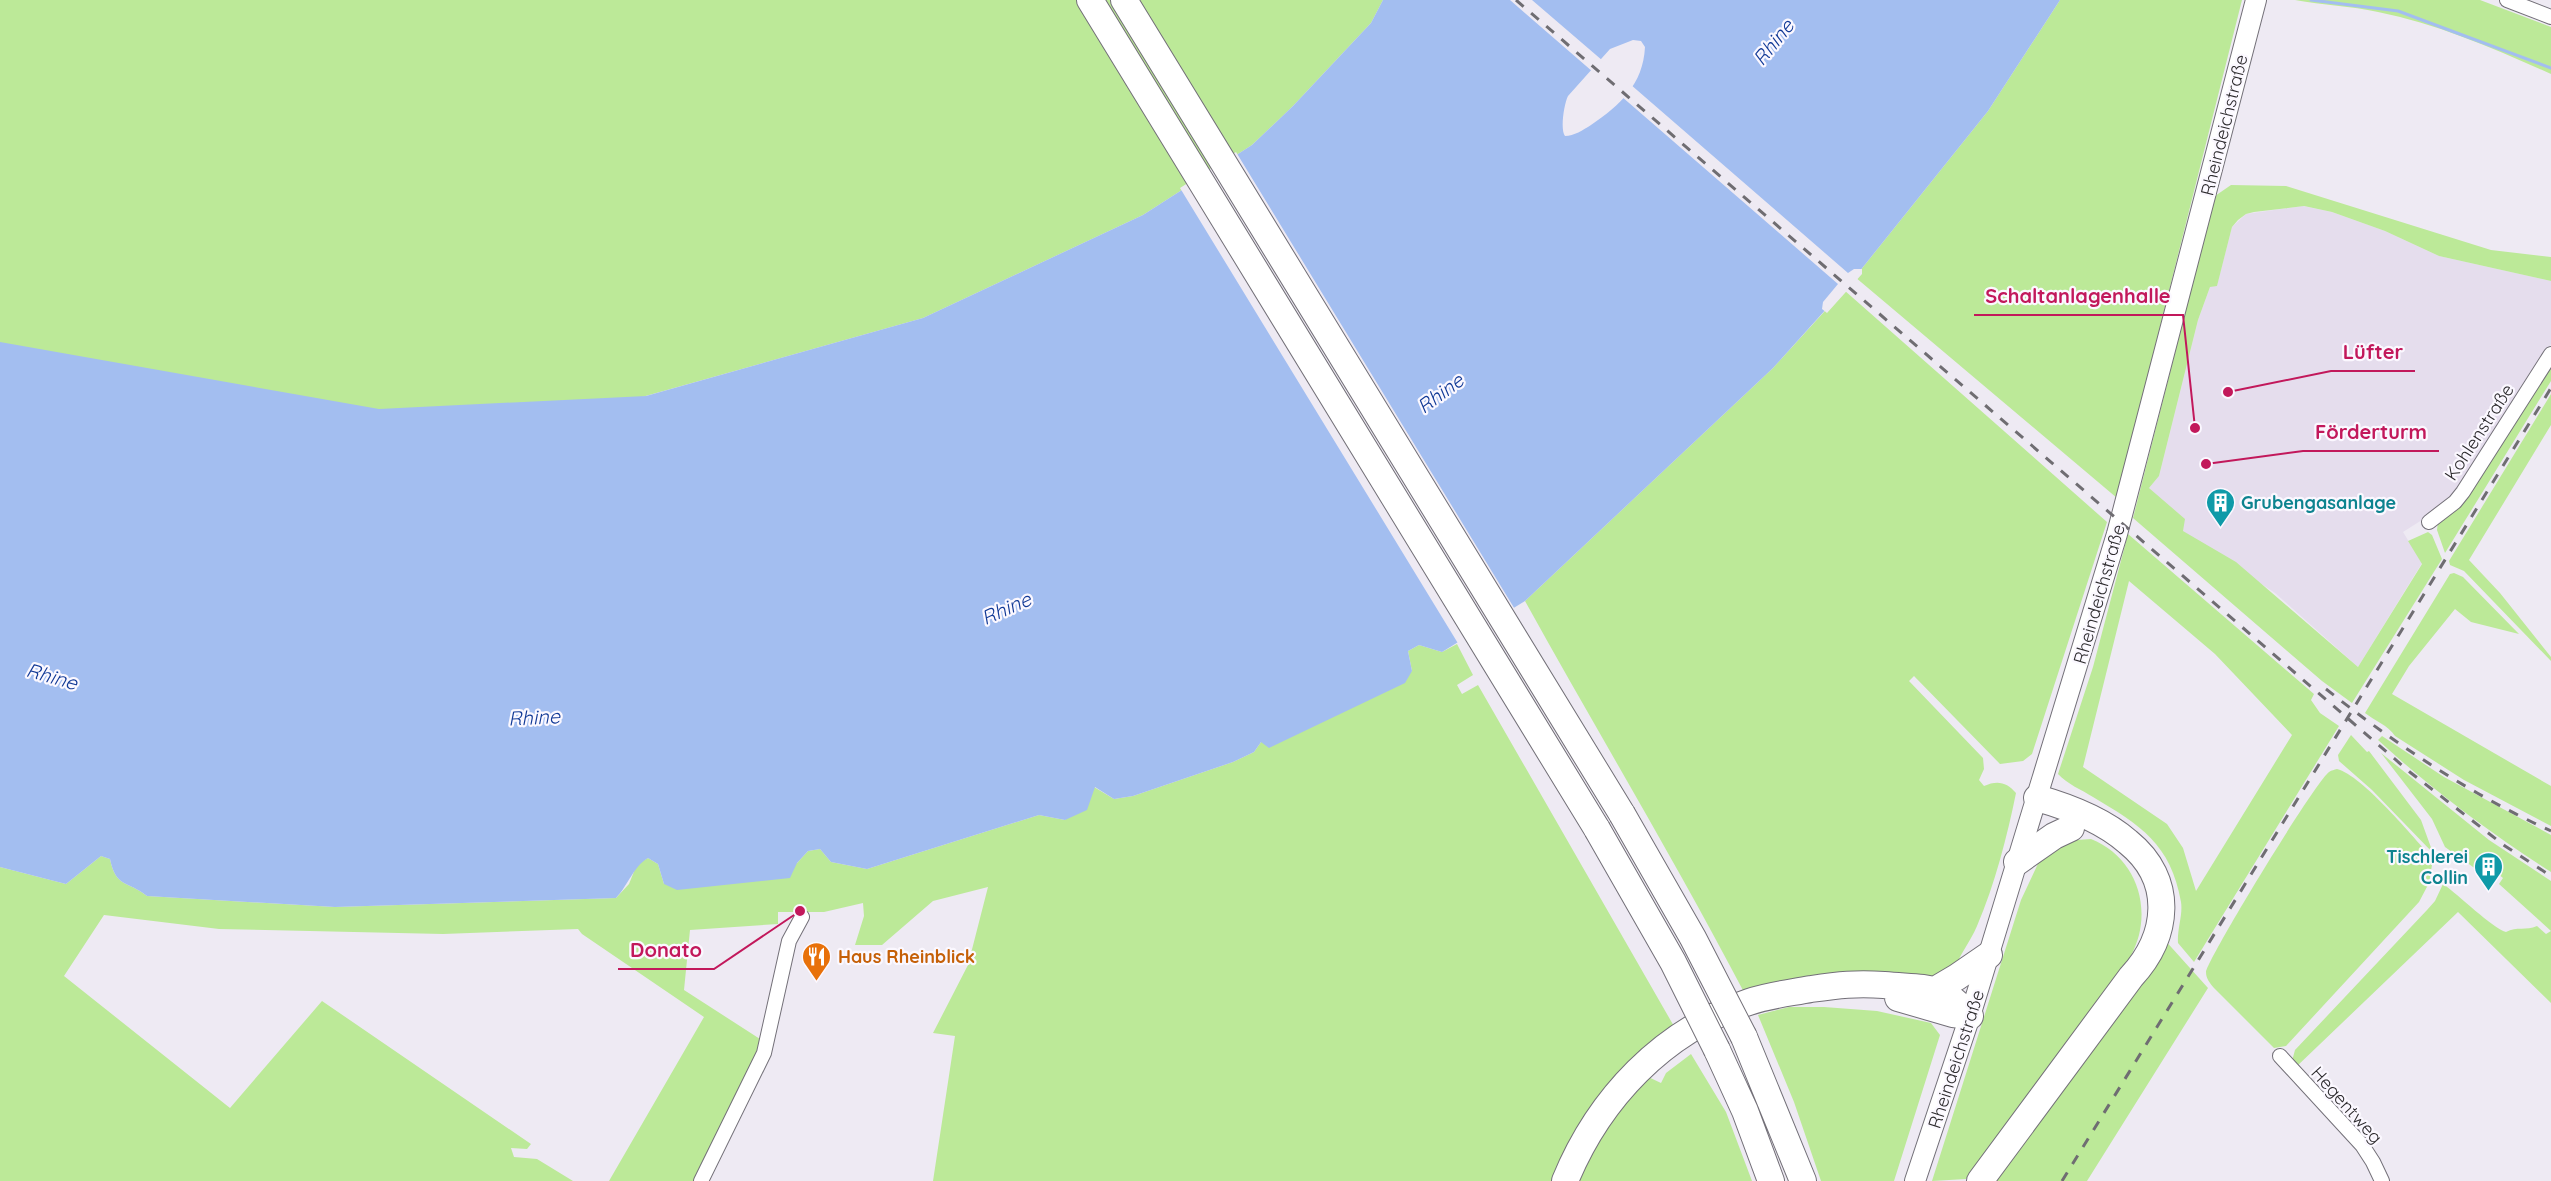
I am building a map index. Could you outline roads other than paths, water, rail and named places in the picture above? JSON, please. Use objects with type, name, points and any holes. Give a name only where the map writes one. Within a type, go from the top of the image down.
[{"type":"highway","points":[[1090,0],[1597,829],[1673,962],[1717,1050],[1745,1111],[1772,1181]]},
{"type":"highway","points":[[1124,0],[1622,814],[1693,938],[1744,1037],[1803,1181]]},
{"type":"highway","points":[[2037,798],[2049,813],[2071,828],[2108,840],[2122,849],[2142,876],[2148,891],[2149,920],[2144,946],[2131,977]]},
{"type":"highway","points":[[1980,1177],[2152,950],[2161,923],[2160,898],[2151,870],[2129,842],[2067,806],[2037,798]]},
{"type":"highway","points":[[2017,862],[2054,836],[2071,828]]},
{"type":"highway","points":[[1935,990],[1989,955]]},
{"type":"highway","points":[[1565,1181],[1583,1142],[1605,1107],[1629,1079],[1660,1051],[1694,1027],[1731,1008],[1771,996],[1839,984],[1860,983],[1935,990],[1957,1000],[1970,1016]]},
{"type":"highway","points":[[1812,989],[1878,995],[1917,1003],[1953,1014],[1970,1016]]},
{"type":"highway","points":[[1745,1111],[1760,1181]]},
{"type":"highway","points":[[1785,1134],[1819,1181]]},
{"type":"main road","name":"Rheindeichstraße","points":[[1916,1181],[1989,955],[2117,534],[2256,0]]},
{"type":"street","points":[[2507,0],[2551,17]]},
{"type":"street","name":"Kohlenstraße","points":[[2429,522],[2455,502],[2463,492],[2551,354]]},
{"type":"street","points":[[701,1181],[764,1053],[789,941],[802,917]]},
{"type":"street","name":"Hegentweg","points":[[2280,1056],[2362,1145],[2382,1181]]},
{"type":"water","name":"Rhine","points":[[1383,0],[2060,0],[1988,111],[1855,277],[1773,368],[1525,601],[1442,652],[1419,645],[1408,651],[1412,671],[1405,683],[1269,748],[1261,742],[1254,752],[1233,762],[1133,796],[1114,799],[1095,787],[1087,810],[1065,820],[1039,815],[867,869],[831,862],[820,849],[808,851],[797,863],[790,878],[677,890],[664,884],[658,864],[648,858],[638,866],[616,898],[335,907],[147,896],[119,879],[112,868],[110,859],[101,856],[66,884],[0,867],[0,342],[379,409],[646,396],[923,318],[1143,215],[1252,145],[1293,106],[1371,23]],"holes":[[[1633,40],[1641,41],[1645,47],[1643,60],[1640,72],[1628,93],[1591,125],[1575,134],[1565,136],[1563,117],[1568,96],[1610,49]]]},
{"type":"waterway","points":[[2311,0],[2398,11],[2551,68]]},
{"type":"railway","points":[[1516,0],[2411,773],[2505,846],[2551,876]]},
{"type":"railway","points":[[2062,1181],[2551,388]]},
{"type":"railway","points":[[2326,689],[2434,767],[2491,801],[2551,831]]},
{"type":"place","name":"Lüfter","points":[[2228,392]]},
{"type":"place","name":"Schaltanlagenhalle","points":[[2195,428]]},
{"type":"place","name":"Förderturm","points":[[2206,464]]},
{"type":"place","name":"Grubengasanlage","points":[[2220,528]]},
{"type":"place","name":"Tischlerei Collin","points":[[2489,892]]},
{"type":"place","name":"Donato","points":[[800,911]]},
{"type":"place","name":"Haus Rheinblick","points":[[817,982]]}]
